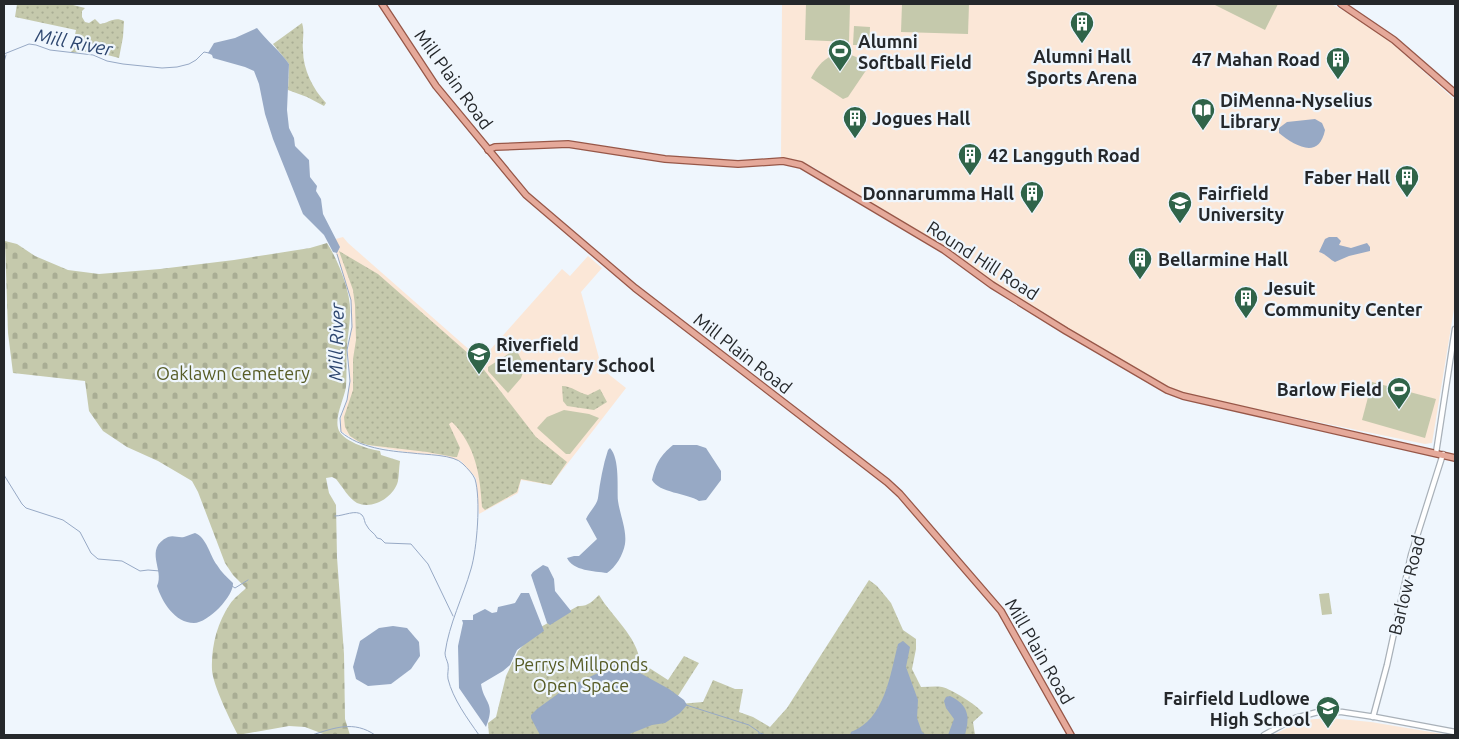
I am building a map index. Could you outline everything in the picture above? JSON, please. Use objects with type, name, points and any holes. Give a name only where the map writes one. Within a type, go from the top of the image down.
[{"type":"main road","name":"Mill Plain Road","points":[[382,4],[436,86],[526,195],[619,275],[896,490],[1001,611],[1071,735]]},
{"type":"main road","points":[[1341,4],[1394,40],[1455,93]]},
{"type":"main road","name":"Round Hill Road","points":[[488,150],[495,147],[561,144],[665,159],[738,164],[783,161],[801,165],[944,250],[992,285],[1066,331],[1167,390],[1183,396],[1436,452],[1455,458]]},
{"type":"street","points":[[1436,452],[1455,329]]},
{"type":"street","name":"Barlow Road","points":[[1373,717],[1387,666],[1411,554],[1443,454]]},
{"type":"street","points":[[1264,735],[1295,718],[1312,713],[1342,712],[1455,732]]},
{"type":"shaded area","name":"Fairfield University","points":[[782,4],[1331,4],[1363,21],[1393,44],[1455,100],[1455,303],[1432,443],[1425,444],[1182,393],[1095,347],[990,280],[954,252],[875,208],[815,168],[802,162],[781,158]]},
{"type":"shaded area","name":"Riverfield Elementary School","points":[[343,237],[481,360],[562,269],[570,276],[588,256],[602,268],[581,292],[602,369],[626,388],[551,485],[521,480],[518,493],[479,514],[476,478],[461,461],[441,455],[411,453],[372,446],[356,441],[341,431],[341,418],[347,400],[350,381],[348,351],[352,326],[351,300],[332,240]]},
{"type":"shaded area","name":"Fairfield Ludlowe High School","points":[[1329,718],[1371,722],[1449,735],[1273,735],[1303,720]]},
{"type":"green space","points":[[17,4],[69,4],[85,8],[82,11],[82,17],[85,22],[89,23],[95,19],[100,24],[114,19],[124,21],[119,58],[92,51],[71,53],[76,30],[15,17]]},
{"type":"green space","points":[[806,4],[850,4],[849,42],[805,40]]},
{"type":"green space","points":[[902,4],[969,4],[968,34],[901,32]]},
{"type":"green space","points":[[1213,4],[1278,4],[1265,30]]},
{"type":"green space","points":[[302,23],[305,65],[313,85],[326,103],[324,106],[288,90],[289,64],[273,44]]},
{"type":"green space","points":[[854,26],[870,27],[869,45],[853,45]]},
{"type":"green space","name":"Alumni Softball Field","points":[[838,53],[854,56],[869,66],[848,97],[843,99],[811,78],[822,62]]},
{"type":"green space","name":"Oaklawn Cemetery","points":[[5,241],[17,244],[35,256],[68,270],[99,274],[234,260],[310,248],[327,243],[336,258],[347,287],[350,307],[346,387],[337,423],[338,428],[340,433],[349,440],[380,451],[381,455],[400,461],[396,487],[382,501],[370,505],[357,503],[348,495],[336,479],[332,477],[326,478],[329,493],[336,505],[337,557],[344,654],[345,719],[350,735],[326,735],[305,727],[289,726],[238,735],[215,684],[212,661],[216,636],[225,611],[246,588],[233,575],[225,563],[192,481],[158,461],[127,447],[103,431],[89,411],[85,381],[13,373],[8,333]]},
{"type":"green space","points":[[339,251],[378,274],[478,362],[536,437],[567,462],[551,485],[521,479],[517,492],[485,510],[482,507],[478,472],[472,451],[467,441],[452,422],[449,424],[460,448],[457,457],[368,445],[350,436],[345,427],[344,417],[353,390],[353,359],[356,340],[355,305],[353,290]]},
{"type":"green space","points":[[516,349],[525,367],[521,378],[508,393],[488,371],[488,367]]},
{"type":"green space","name":"Barlow Field","points":[[1372,382],[1436,399],[1425,438],[1362,420]]},
{"type":"green space","points":[[562,386],[588,395],[600,389],[607,402],[594,410],[567,406],[563,401]]},
{"type":"green space","points":[[564,410],[589,414],[599,418],[570,454],[566,454],[537,428],[547,417]]},
{"type":"green space","name":"Perrys Millponds Open Space","points":[[869,580],[877,586],[891,603],[903,630],[916,639],[912,669],[921,687],[946,688],[970,702],[983,713],[973,722],[975,735],[489,735],[488,723],[496,717],[506,676],[518,651],[539,628],[578,606],[590,603],[599,595],[629,635],[638,653],[640,662],[668,680],[684,656],[699,663],[676,699],[679,704],[703,702],[713,680],[735,689],[743,689],[739,712],[753,717],[770,727],[787,708]]},
{"type":"green space","points":[[1329,593],[1332,614],[1322,615],[1319,594]]},
{"type":"water","points":[[257,28],[289,64],[287,110],[289,128],[294,138],[295,146],[309,160],[310,177],[317,186],[316,191],[321,199],[323,214],[340,247],[337,253],[333,252],[324,235],[303,214],[273,139],[254,71],[213,58],[208,53],[214,43],[235,38]]},
{"type":"water","points":[[1315,119],[1322,123],[1325,130],[1318,145],[1312,148],[1299,146],[1279,133],[1279,128],[1287,122]]},
{"type":"water","points":[[1337,237],[1341,241],[1339,245],[1351,248],[1367,243],[1370,251],[1349,256],[1335,262],[1319,252],[1325,239]]},
{"type":"water","points":[[673,445],[697,445],[706,448],[721,471],[721,480],[706,500],[699,501],[661,488],[652,480],[659,460]]},
{"type":"water","points":[[610,448],[617,466],[618,501],[624,528],[625,544],[621,556],[607,573],[579,568],[574,566],[567,558],[579,556],[597,539],[586,519],[597,501],[603,468]]},
{"type":"water","points":[[195,533],[205,542],[214,561],[233,583],[229,595],[219,608],[206,619],[194,623],[175,616],[162,599],[157,586],[159,573],[156,554],[157,547],[168,537],[184,537]]},
{"type":"water","points":[[543,565],[548,567],[554,579],[555,591],[571,611],[550,625],[547,623],[531,575]]},
{"type":"water","points":[[521,593],[529,593],[544,631],[517,650],[510,665],[503,671],[481,684],[482,691],[490,708],[486,727],[459,688],[458,646],[462,620],[473,620],[473,615],[485,609],[492,613],[497,612],[498,607],[515,603]]},
{"type":"water","points":[[393,626],[407,628],[419,642],[420,656],[411,669],[391,684],[368,686],[356,679],[353,667],[360,641],[379,628]]},
{"type":"water","points":[[903,641],[910,647],[906,667],[918,700],[917,718],[922,732],[926,735],[850,735],[851,732],[862,726],[872,717],[879,707],[889,682],[898,644]]},
{"type":"water","points":[[615,665],[629,667],[669,689],[684,700],[687,705],[680,713],[665,723],[652,725],[627,735],[540,735],[531,718],[531,715],[537,709],[566,688]]},
{"type":"water","points":[[950,696],[961,703],[966,712],[965,735],[948,735],[954,719],[946,708],[944,701],[946,697]]},
{"type":"waterway","name":"Mill River","points":[[4,54],[29,44],[50,50],[93,55],[107,61],[123,64],[162,68],[189,64],[204,52],[209,53]]},
{"type":"waterway","name":"Mill River","points":[[4,62],[6,55]]},
{"type":"waterway","name":"Mill River","points":[[337,254],[351,300],[352,327],[347,350],[350,381],[347,400],[340,418],[341,432],[357,442],[375,448],[453,458],[463,464],[475,479],[478,511],[473,560],[456,611],[445,656],[448,666],[448,679],[453,694],[479,735]]},
{"type":"waterway","points":[[4,475],[26,508],[63,520],[80,532],[91,553],[98,559],[122,561],[140,571],[160,571]]},
{"type":"waterway","points":[[335,516],[359,513],[363,516],[369,529],[377,538],[385,543],[411,544],[428,564],[453,616]]},
{"type":"waterway","points":[[232,586],[235,588],[248,580]]},
{"type":"waterway","name":"Mill River","points":[[686,705],[749,725],[759,732],[759,735]]},
{"type":"waterway","points":[[312,735],[344,727],[367,730],[375,735]]},
{"type":"waterway","points":[[760,733],[766,735]]},
{"type":"place","name":"Alumni Hall Sports Arena","points":[[1082,44]]},
{"type":"place","name":"Alumni Softball Field","points":[[840,72]]},
{"type":"place","name":"47 Mahan Road","points":[[1338,80]]},
{"type":"place","name":"DiMenna-Nyselius Library","points":[[1203,131]]},
{"type":"place","name":"Jogues Hall","points":[[855,139]]},
{"type":"place","name":"42 Langguth Road","points":[[970,176]]},
{"type":"place","name":"Faber Hall","points":[[1407,198]]},
{"type":"place","name":"Donnarumma Hall","points":[[1032,214]]},
{"type":"place","name":"Fairfield University","points":[[1180,224]]},
{"type":"place","name":"Bellarmine Hall","points":[[1140,280]]},
{"type":"place","name":"Jesuit Community Center","points":[[1246,319]]},
{"type":"place","name":"Riverfield Elementary School","points":[[479,375]]},
{"type":"place","name":"Barlow Field","points":[[1399,410]]},
{"type":"place","name":"Fairfield Ludlowe High School","points":[[1328,729]]}]
